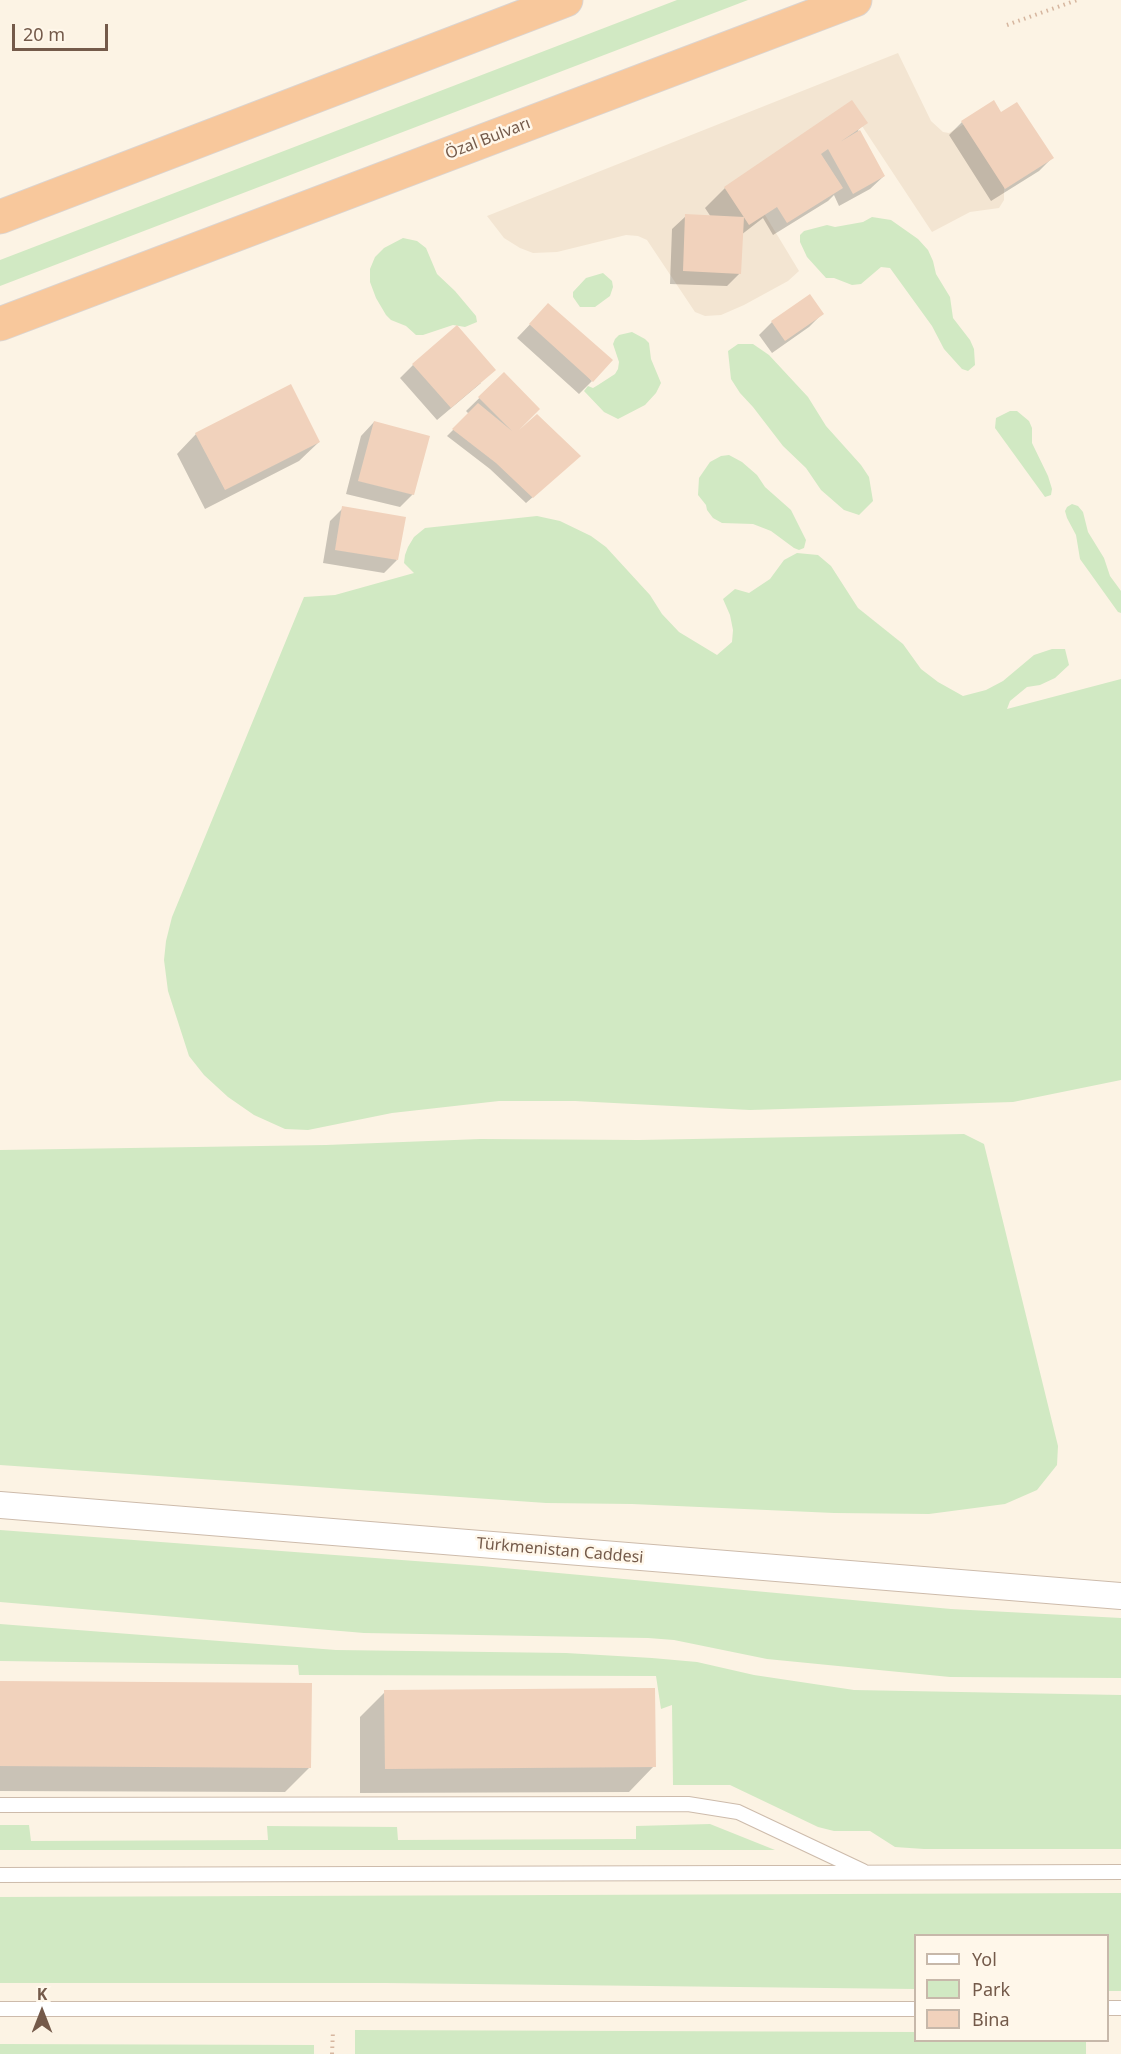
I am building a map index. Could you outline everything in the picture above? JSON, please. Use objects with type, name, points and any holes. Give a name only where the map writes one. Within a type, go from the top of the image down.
[{"type":"highway","points":[[4,214],[566,0]]},
{"type":"highway","name":"Özal Bulvarı","points":[[0,324],[855,0]]},
{"type":"street","name":"Türkmenistan Caddesi","points":[[0,1505],[1121,1596]]},
{"type":"lane","points":[[0,1805],[688,1804],[738,1812],[866,1873]]},
{"type":"lane","points":[[0,1875],[1121,1872]]},
{"type":"lane","points":[[0,2009],[914,2008]]},
{"type":"path","points":[[1007,25],[1077,0]]},
{"type":"shaded area","points":[[898,53],[931,121],[943,132],[949,133],[966,123],[1004,171],[1004,200],[999,208],[970,212],[932,232],[860,123],[750,190],[799,271],[788,281],[744,305],[721,315],[705,316],[695,312],[647,240],[638,236],[626,235],[557,252],[533,253],[504,238],[487,216]]},
{"type":"green space","points":[[677,0],[748,0],[0,286],[0,260]]},
{"type":"green space","points":[[872,217],[891,220],[918,239],[928,250],[936,274],[950,297],[953,318],[974,349],[975,365],[968,371],[962,369],[944,349],[932,326],[890,268],[881,267],[861,284],[852,285],[834,278],[826,278],[807,257],[800,242],[800,235],[804,231],[827,225],[835,227],[863,222]]},
{"type":"green space","points":[[403,238],[417,241],[426,248],[437,274],[476,316],[477,322],[465,327],[453,325],[423,335],[416,335],[406,326],[391,320],[386,315],[370,282],[370,269],[375,257],[384,248]]},
{"type":"green space","points":[[603,273],[612,281],[610,296],[595,307],[580,307],[573,297],[573,292],[586,278]]},
{"type":"green space","points":[[632,332],[649,343],[651,359],[661,383],[656,393],[645,405],[618,419],[604,412],[584,391],[588,386],[593,388],[615,374],[619,362],[613,344],[615,339],[619,335]]},
{"type":"green space","points":[[738,344],[753,344],[769,355],[808,397],[826,426],[861,465],[869,477],[873,501],[859,515],[844,510],[821,490],[806,468],[783,446],[740,393],[731,379],[728,351]]},
{"type":"green space","points":[[1010,411],[1017,411],[1029,421],[1032,428],[1032,443],[1048,476],[1052,489],[1051,495],[1045,497],[995,428],[996,418]]},
{"type":"green space","points":[[729,455],[742,462],[757,475],[765,487],[791,510],[806,540],[804,548],[799,550],[794,548],[771,531],[753,524],[722,523],[713,518],[698,495],[699,478],[710,462],[721,456]]},
{"type":"green space","points":[[1072,504],[1078,506],[1083,512],[1088,532],[1104,558],[1110,576],[1121,591],[1121,613],[1080,559],[1076,535],[1065,511]]},
{"type":"green space","points":[[537,516],[560,521],[591,536],[606,547],[650,595],[662,614],[679,632],[717,655],[732,642],[733,630],[730,615],[723,599],[735,589],[749,593],[770,579],[784,560],[797,553],[818,555],[831,566],[858,608],[903,644],[921,669],[963,696],[986,690],[1003,681],[1034,655],[1052,649],[1065,649],[1069,665],[1055,678],[1040,685],[1027,687],[1010,701],[1007,709],[1121,679],[1121,1080],[1013,1102],[750,1110],[575,1101],[499,1101],[392,1113],[308,1130],[285,1129],[254,1115],[228,1097],[204,1075],[189,1056],[168,991],[164,960],[166,941],[172,917],[304,597],[335,595],[414,573],[404,563],[405,555],[414,537],[425,528]]},
{"type":"green space","points":[[964,1134],[984,1144],[1058,1446],[1057,1465],[1037,1490],[1005,1504],[929,1514],[546,1503],[0,1465],[0,1150],[326,1145],[480,1139],[639,1140]]},
{"type":"green space","points":[[0,1530],[482,1566],[951,1609],[1121,1618],[1121,1678],[950,1677],[767,1659],[674,1640],[364,1633],[0,1602]]},
{"type":"green space","points":[[0,1624],[336,1650],[566,1653],[652,1658],[697,1662],[754,1675],[854,1690],[1121,1695],[1121,1849],[895,1847],[870,1831],[834,1831],[818,1827],[730,1785],[673,1785],[672,1705],[661,1709],[656,1676],[299,1675],[298,1665],[0,1661]]},
{"type":"green space","points":[[710,1824],[775,1850],[0,1850],[0,1825],[29,1825],[31,1841],[268,1840],[267,1826],[397,1827],[398,1840],[636,1839],[636,1826]]},
{"type":"green space","points":[[1121,1893],[1121,1991],[1109,1991],[1109,1934],[914,1934],[914,1989],[385,1983],[0,1983],[0,1897]]},
{"type":"green space","points":[[355,2030],[914,2032],[914,2042],[1086,2042],[1086,2054],[355,2054]]},
{"type":"green space","points":[[0,2044],[314,2045],[314,2054],[0,2054]]},
{"type":"building","points":[[852,100],[868,123],[840,142],[860,130],[885,176],[853,194],[828,149],[821,154],[843,188],[787,223],[777,207],[749,225],[724,187]]},
{"type":"building","points":[[994,100],[1001,112],[1017,102],[1054,158],[1005,189],[961,121]]},
{"type":"building","points":[[685,214],[744,217],[741,274],[683,271]]},
{"type":"building","points":[[810,294],[824,314],[785,341],[771,321]]},
{"type":"building","points":[[548,303],[613,360],[593,382],[529,324]]},
{"type":"building","points":[[457,325],[496,370],[451,408],[412,364]]},
{"type":"building","points":[[504,372],[540,409],[519,430],[537,414],[581,456],[533,498],[496,463],[452,429],[478,403],[512,431],[478,397]]},
{"type":"building","points":[[291,384],[320,442],[225,490],[195,433]]},
{"type":"building","points":[[374,421],[430,436],[414,495],[358,481]]},
{"type":"building","points":[[342,506],[406,517],[398,560],[335,550]]},
{"type":"building","points":[[0,1681],[312,1683],[311,1768],[0,1766]]},
{"type":"building","points":[[655,1688],[656,1767],[385,1769],[384,1690]]}]
